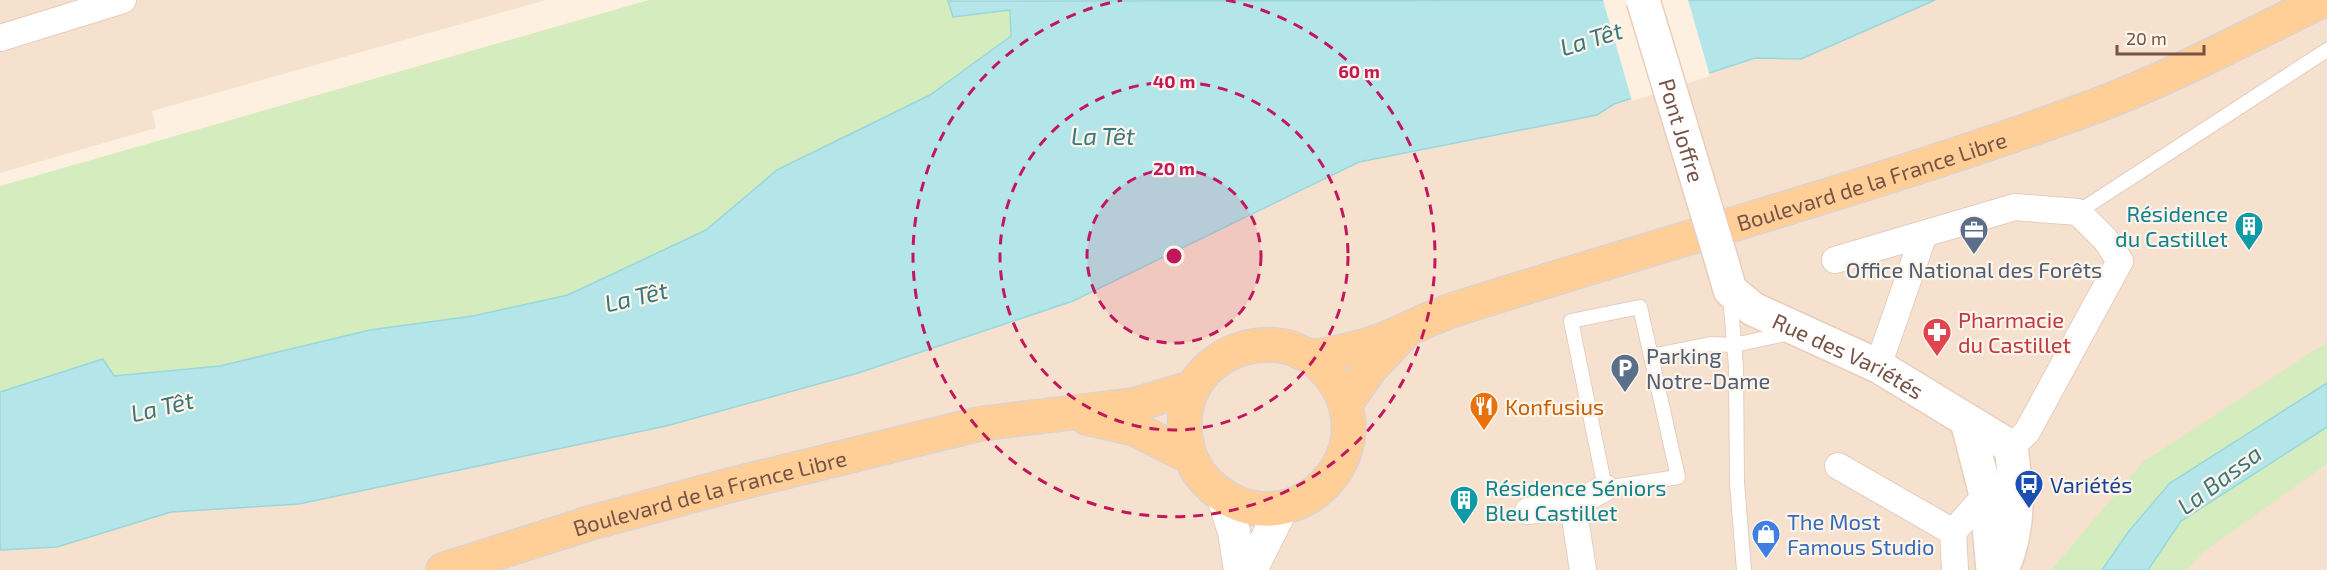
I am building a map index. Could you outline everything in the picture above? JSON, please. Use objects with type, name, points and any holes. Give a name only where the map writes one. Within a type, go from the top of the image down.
[{"type":"main road","name":"Pont Joffre","points":[[1644,0],[1734,297]]},
{"type":"main road","name":"Boulevard de la France Libre","points":[[1310,356],[1358,348],[1437,315],[1874,181],[2100,104],[2183,68],[2323,0]]},
{"type":"main road","name":"Rue des Variétés","points":[[1734,297],[1878,366],[2012,447]]},
{"type":"main road","name":"Boulevard de la France Libre","points":[[1346,403],[1371,369],[1410,327]]},
{"type":"main road","points":[[1258,344],[1276,345],[1310,356],[1332,377],[1346,403],[1349,426],[1347,449],[1337,470],[1323,487],[1304,500],[1282,508],[1262,509],[1241,505],[1223,497],[1203,480],[1190,458],[1184,434],[1185,410],[1194,387],[1210,366],[1233,351],[1258,344]]},
{"type":"main road","name":"Boulevard de la France Libre","points":[[443,570],[590,523],[731,484],[979,424],[1134,405],[1194,387]]},
{"type":"main road","name":"Boulevard de la France Libre","points":[[1071,414],[1135,429],[1190,458]]},
{"type":"main road","points":[[1967,421],[1986,495],[1993,570]]},
{"type":"main road","name":"Boulevard de la France Libre","points":[[502,570],[772,495],[979,424]]},
{"type":"main road","points":[[2002,570],[2010,551],[2018,505],[2012,447]]},
{"type":"street","points":[[0,38],[123,0]]},
{"type":"street","points":[[1835,260],[2015,207],[2078,212],[2105,239],[2120,261],[2028,432],[2012,447]]},
{"type":"street","points":[[1878,366],[1924,234]]},
{"type":"street","points":[[1838,466],[1953,532]]},
{"type":"street","points":[[1528,511],[1573,505],[1605,488]]},
{"type":"street","points":[[1955,570],[1953,532],[1986,495]]},
{"type":"street","points":[[1223,497],[1234,532],[1240,570]]},
{"type":"street","points":[[1573,505],[1583,570]]},
{"type":"street","points":[[1251,570],[1282,508]]},
{"type":"lane","points":[[2078,212],[2327,50]]},
{"type":"lane","points":[[1719,343],[1734,297]]},
{"type":"lane","points":[[1734,297],[1737,483],[1744,570]]},
{"type":"lane","points":[[1640,308],[1651,356],[1678,477],[1605,488],[1571,321],[1640,308]]},
{"type":"lane","points":[[1651,356],[1719,343],[1734,345],[1801,331]]},
{"type":"shaded area","points":[[0,0],[546,0],[152,111],[156,128],[0,173]]},
{"type":"shaded area","points":[[1935,0],[2327,0],[2327,570],[0,570],[0,550],[57,547],[171,512],[299,504],[666,426],[858,373],[1073,301],[1359,162],[1597,115],[1614,104],[1755,58],[1801,59]]},
{"type":"green space","points":[[649,0],[957,0],[948,1],[953,17],[1010,9],[1011,36],[930,95],[777,170],[706,230],[568,295],[473,316],[370,330],[220,366],[114,376],[103,359],[0,392],[0,186]]},
{"type":"green space","points":[[2327,342],[2327,383],[2170,483],[2129,531],[2102,570],[2051,570],[2143,462]]},
{"type":"green space","points":[[2327,427],[2327,464],[2202,553],[2187,570],[2148,570],[2181,521]]},
{"type":"water","name":"La Têt","points":[[1935,0],[1801,59],[1755,58],[1614,104],[1597,115],[1359,162],[1073,301],[858,373],[666,426],[299,504],[171,512],[57,547],[0,550],[0,392],[103,359],[114,376],[220,366],[370,330],[473,316],[568,295],[706,230],[777,170],[930,95],[1011,36],[1010,10],[953,17],[948,1]]},
{"type":"water","name":"La Bassa","points":[[2327,383],[2327,427],[2181,521],[2148,570],[2102,570],[2129,531],[2170,483]]},
{"type":"pier","points":[[1603,0],[1688,0],[1710,76],[1632,101]]},
{"type":"place","name":"Résidence du Castillet","points":[[2249,252]]},
{"type":"place","name":"Office National des Forêts","points":[[1974,256]]},
{"type":"place","name":"Pharmacie du Castillet","points":[[1937,358]]},
{"type":"place","name":"Parking Notre-Dame","points":[[1625,394]]},
{"type":"place","name":"Konfusius","points":[[1484,432]]},
{"type":"place","name":"Variétés","points":[[2029,510]]},
{"type":"place","name":"Résidence Séniors Bleu Castillet","points":[[1464,526]]},
{"type":"place","name":"The Most Famous Studio","points":[[1766,560]]}]
